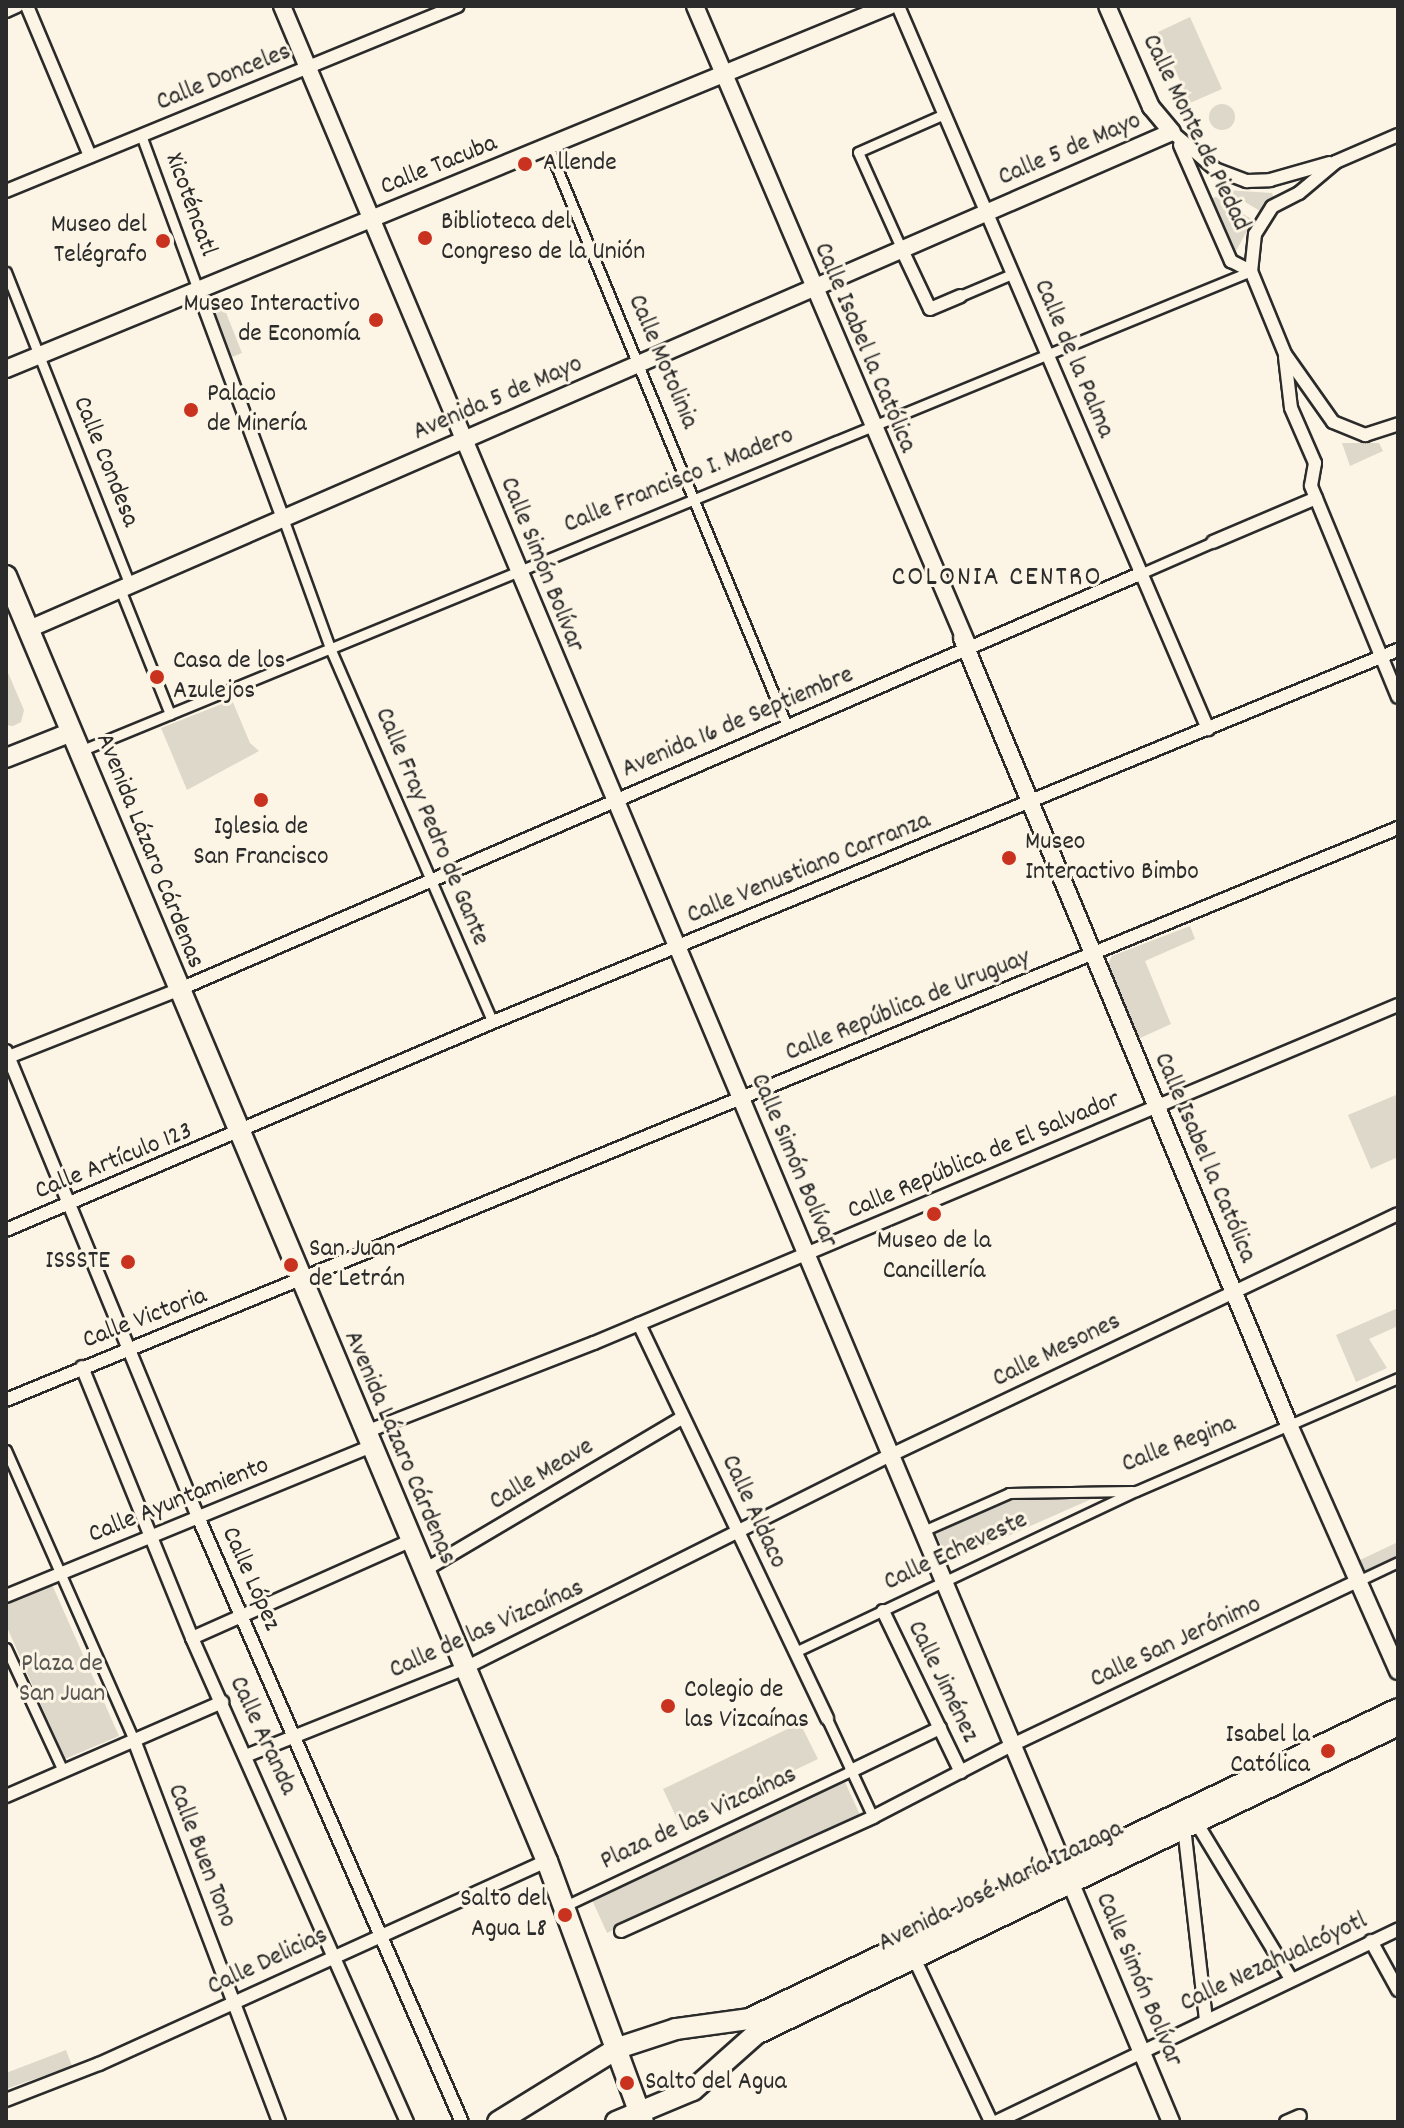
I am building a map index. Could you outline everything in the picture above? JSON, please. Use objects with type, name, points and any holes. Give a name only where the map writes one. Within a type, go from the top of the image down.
[{"type":"main road","name":"Avenida Lázaro Cárdenas","points":[[6,576],[366,1440],[547,1861],[642,2118]]},
{"type":"main road","points":[[6,758],[76,741]]},
{"type":"main road","name":"Avenida José María Izazaga","points":[[616,2122],[642,2118],[693,2090],[756,2034],[914,1958],[1067,1875],[1398,1709]]},
{"type":"main road","name":"Avenida José María Izazaga","points":[[498,2122],[618,2048],[676,2029],[749,2019],[1067,1875],[1190,1824],[1398,1725]]},
{"type":"street","points":[[6,11],[17,6]]},
{"type":"street","points":[[27,6],[90,156]]},
{"type":"street","name":"Calle Simón Bolívar","points":[[282,6],[465,439],[516,572],[807,1254],[1171,2122]]},
{"type":"street","name":"Calle Donceles","points":[[6,191],[458,6]]},
{"type":"street","name":"Calle Isabel la Católica","points":[[695,6],[1289,1425],[1398,1671]]},
{"type":"street","name":"Calle Tacuba","points":[[6,369],[549,149],[889,6]]},
{"type":"street","name":"Calle de la Palma","points":[[898,6],[1208,729]]},
{"type":"street","name":"Calle Monte de Piedad","points":[[1107,6],[1151,107],[1172,132],[1231,261],[1251,271]]},
{"type":"street","points":[[944,114],[858,152],[930,309],[1012,274]]},
{"type":"street","points":[[1172,132],[1215,169],[1247,181],[1270,180],[1336,162],[1398,135]]},
{"type":"street","name":"Calle 5 de Mayo","points":[[987,212],[1172,132]]},
{"type":"street","name":"Xicoténcatl","points":[[141,135],[198,290]]},
{"type":"street","name":"Calle Motolinia","points":[[549,149],[787,726]]},
{"type":"street","points":[[1336,162],[1267,213],[1255,234],[1251,271],[1285,354],[1339,427],[1365,435],[1398,424]]},
{"type":"street","name":"Avenida 5 de Mayo","points":[[29,629],[987,212]]},
{"type":"street","name":"Calle Francisco I. Madero","points":[[76,741],[170,714],[1251,271]]},
{"type":"street","name":"Calle Condesa","points":[[6,272],[170,714]]},
{"type":"street","points":[[198,290],[283,518]]},
{"type":"street","points":[[1285,354],[1291,408],[1315,463],[1311,486],[1398,697]]},
{"type":"street","name":"Avenida 16 de Septiembre","points":[[7,1055],[178,990],[1316,498]]},
{"type":"street","name":"Calle Fray Pedro de Gante","points":[[283,518],[330,648],[493,1022]]},
{"type":"street","name":"Calle Venustiano Carranza","points":[[239,1134],[493,1022],[1398,650]]},
{"type":"street","name":"Calle República de Uruguay","points":[[301,1282],[1398,828]]},
{"type":"street","name":"Calle República de El Salvador","points":[[366,1440],[1398,1005]]},
{"type":"street","name":"Calle López","points":[[7,1055],[198,1517],[462,2122]]},
{"type":"street","name":"Calle Artículo 123","points":[[6,1230],[239,1134]]},
{"type":"street","name":"Calle Mesones","points":[[739,1534],[891,1455],[1398,1214]]},
{"type":"street","name":"Calle Victoria","points":[[6,1400],[127,1348],[301,1282]]},
{"type":"street","name":"Calle Aldaco","points":[[639,1324],[827,1719]]},
{"type":"street","name":"Calle Aranda","points":[[82,1367],[192,1638],[248,1755],[407,2122]]},
{"type":"street","name":"Calle Regina","points":[[923,1531],[1009,1493],[1136,1491],[1398,1378]]},
{"type":"street","name":"Calle Meave","points":[[423,1571],[683,1417]]},
{"type":"street","name":"Calle Ayuntamiento","points":[[6,1596],[198,1517],[366,1440]]},
{"type":"street","points":[[6,1450],[134,1740]]},
{"type":"street","name":"Calle Echeveste","points":[[795,1652],[1136,1491]]},
{"type":"street","name":"Calle de las Vizcaínas","points":[[248,1755],[465,1668],[739,1534]]},
{"type":"street","points":[[192,1638],[410,1541]]},
{"type":"street","points":[[1358,1581],[1398,1562]]},
{"type":"street","name":"Calle San Jerónimo","points":[[1012,1745],[1358,1581]]},
{"type":"street","name":"Calle Jiménez","points":[[883,1611],[961,1772]]},
{"type":"street","points":[[6,1648],[63,1771]]},
{"type":"street","points":[[6,1796],[222,1702]]},
{"type":"street","points":[[827,1719],[873,1817]]},
{"type":"street","points":[[851,1771],[940,1728]]},
{"type":"street","name":"Calle Buen Tono","points":[[134,1740],[279,2122]]},
{"type":"street","points":[[621,1931],[873,1817],[1012,1745]]},
{"type":"street","name":"Plaza de las Vizcaínas","points":[[565,1906],[851,1771]]},
{"type":"street","points":[[1190,1824],[1291,1979]]},
{"type":"street","points":[[1190,1824],[1206,2020]]},
{"type":"street","name":"Calle Delicias","points":[[6,2100],[99,2064],[333,1955],[547,1861]]},
{"type":"street","name":"Calle Nezahualcóyotl","points":[[994,2122],[1398,1929]]},
{"type":"street","points":[[1371,1941],[1398,1990]]},
{"type":"street","points":[[914,1958],[994,2122]]},
{"type":"street","points":[[1286,2122],[1300,2116]]},
{"type":"green space","points":[[1190,17],[1222,89],[1190,103],[1158,32]]},
{"type":"green space","points":[[1222,104],[1231,108],[1235,117],[1231,126],[1222,130],[1213,126],[1209,117],[1213,108]]},
{"type":"green space","points":[[1225,190],[1272,193],[1274,198],[1260,211]]},
{"type":"green space","points":[[1216,197],[1253,220],[1236,251],[1212,198]]},
{"type":"green space","points":[[221,300],[242,353],[232,357],[211,303]]},
{"type":"green space","points":[[1342,443],[1379,443],[1383,451],[1350,466]]},
{"type":"green space","points":[[6,668],[24,710],[21,722],[13,726],[6,725]]},
{"type":"green space","points":[[232,700],[250,743],[259,751],[187,790],[161,728]]},
{"type":"green space","points":[[1190,926],[1195,939],[1145,961],[1171,1024],[1138,1039],[1108,964],[1112,956]]},
{"type":"green space","points":[[1396,1095],[1398,1157],[1371,1169],[1348,1115]]},
{"type":"green space","points":[[1398,1308],[1398,1326],[1369,1339],[1387,1368],[1356,1382],[1336,1335]]},
{"type":"green space","points":[[1010,1497],[1096,1497],[949,1562],[934,1530]]},
{"type":"green space","points":[[1398,1542],[1398,1566],[1367,1580],[1358,1561]]},
{"type":"green space","name":"Plaza de San Juan","points":[[50,1580],[119,1736],[65,1759],[6,1625],[6,1599]]},
{"type":"green space","points":[[800,1723],[818,1759],[680,1825],[663,1789]]},
{"type":"green space","points":[[845,1782],[860,1815],[607,1933],[592,1900]]},
{"type":"green space","points":[[66,2050],[72,2066],[6,2089],[6,2073]]},
{"type":"place","name":"Allende","points":[[525,164]]},
{"type":"place","name":"Biblioteca del Congreso de la Unión","points":[[425,238]]},
{"type":"place","name":"Museo del Telégrafo","points":[[163,241]]},
{"type":"place","name":"Museo Interactivo de Economía","points":[[376,320]]},
{"type":"place","name":"Palacio de Minería","points":[[191,410]]},
{"type":"place","name":"Casa de los Azulejos","points":[[157,677]]},
{"type":"place","name":"Iglesia de San Francisco","points":[[261,800]]},
{"type":"place","name":"Museo Interactivo Bimbo","points":[[1009,858]]},
{"type":"place","name":"Museo de la Cancillería","points":[[934,1214]]},
{"type":"place","name":"ISSSTE","points":[[128,1262]]},
{"type":"place","name":"San Juan de Letrán","points":[[291,1265]]},
{"type":"place","name":"Colegio de las Vizcaínas","points":[[668,1706]]},
{"type":"place","name":"Isabel la Católica","points":[[1328,1751]]},
{"type":"place","name":"Salto del Agua L8","points":[[565,1915]]},
{"type":"place","name":"Salto del Agua","points":[[627,2083]]},
{"type":"district","name":"COLONIA CENTRO","points":[[997,579]]}]
